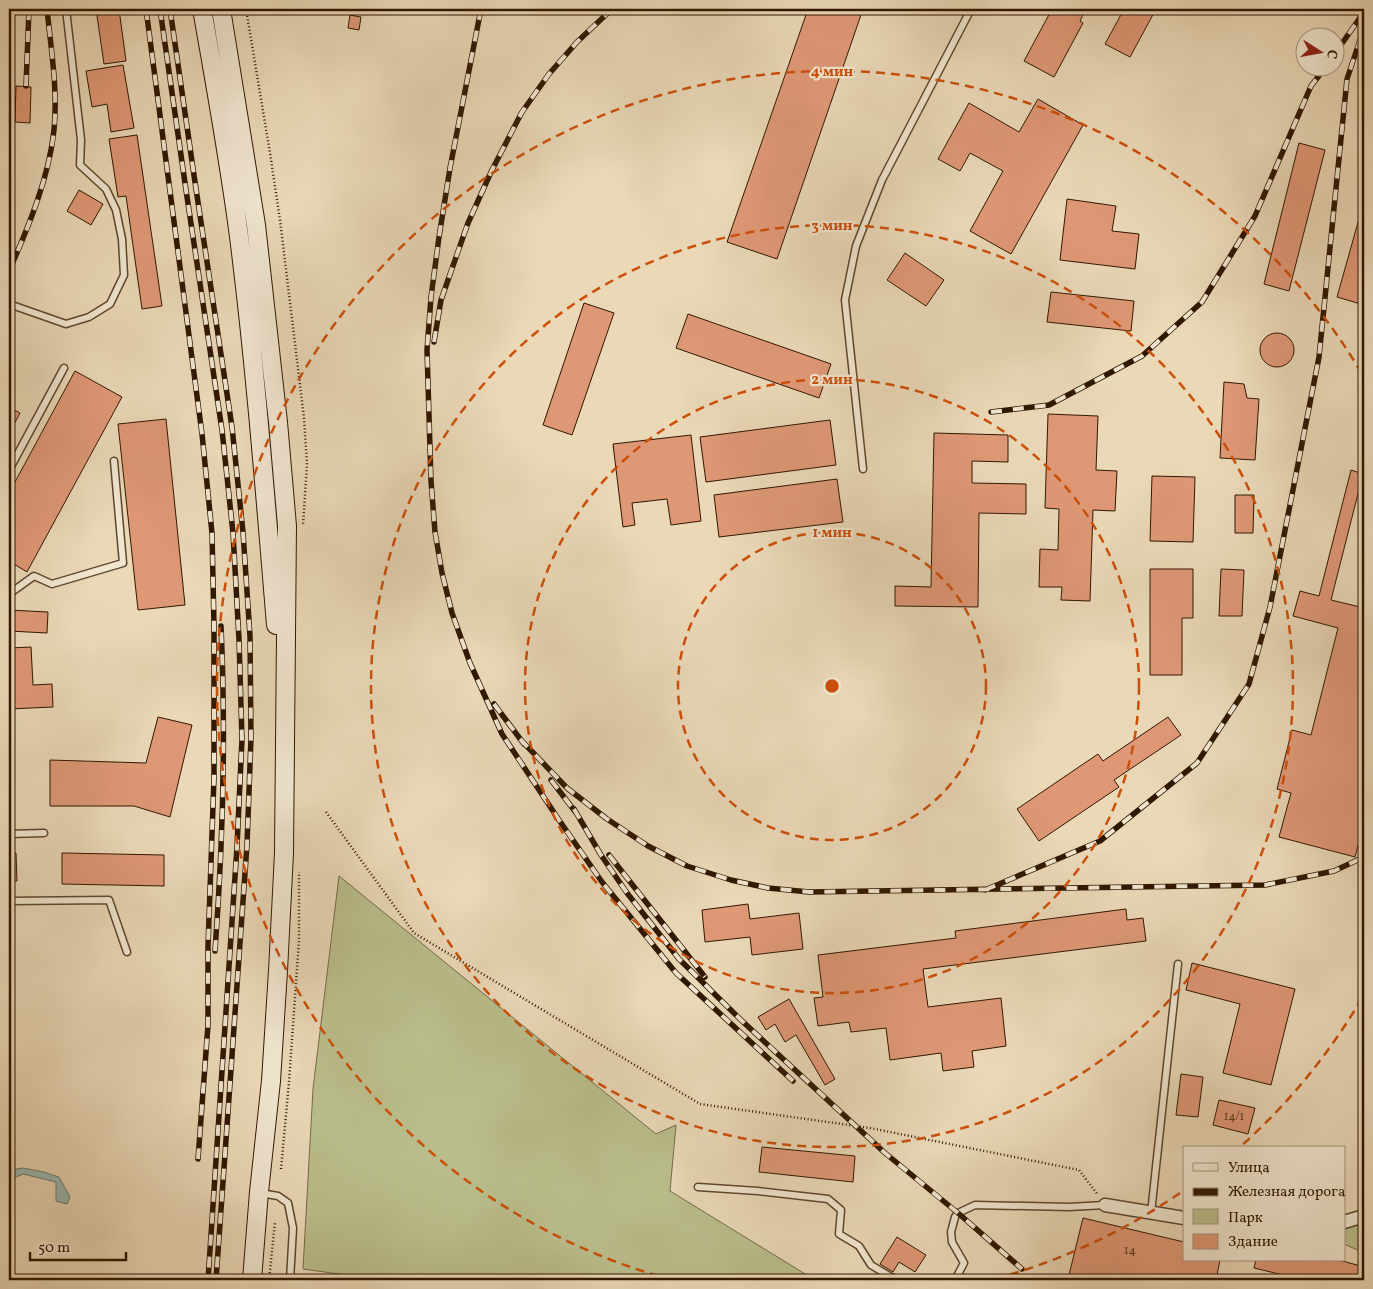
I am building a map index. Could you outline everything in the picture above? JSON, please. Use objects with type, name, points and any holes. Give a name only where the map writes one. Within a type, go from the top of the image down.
[{"type":"main road","points":[[202,9],[228,163],[246,296],[260,425],[285,737]]},
{"type":"main road","points":[[221,9],[256,226],[278,422],[287,526],[284,853],[271,1081],[252,1280]]},
{"type":"street","points":[[1105,1205],[1183,1218]]},
{"type":"street","points":[[1346,1221],[1364,1216]]},
{"type":"lane","points":[[9,304],[66,324],[89,317],[110,304],[124,275],[122,239],[116,210],[106,189],[80,165],[82,140],[66,9]]},
{"type":"lane","points":[[863,469],[845,300],[856,246],[882,180],[971,9]]},
{"type":"lane","points":[[9,470],[64,368]]},
{"type":"lane","points":[[9,594],[34,576],[52,584],[124,563],[114,461]]},
{"type":"lane","points":[[9,834],[44,833]]},
{"type":"lane","points":[[9,901],[109,900],[127,952]]},
{"type":"lane","points":[[1151,1213],[1178,964]]},
{"type":"lane","points":[[698,1187],[758,1191],[828,1200],[841,1210],[839,1234],[859,1246],[871,1265],[898,1280]]},
{"type":"lane","points":[[259,1192],[278,1196],[288,1202],[294,1228],[290,1280]]},
{"type":"lane","points":[[955,1280],[964,1263],[952,1242],[951,1232],[958,1213],[975,1205],[1026,1207],[1105,1205]]},
{"type":"path","points":[[326,812],[414,933],[700,1104],[870,1128],[1079,1170],[1105,1205]]},
{"type":"path","points":[[270,1280],[276,1222]]},
{"type":"green space","points":[[339,876],[656,1134],[676,1125],[670,1191],[815,1280],[381,1280],[303,1269],[313,1089]]},
{"type":"green space","points":[[1364,1222],[1364,1253],[1346,1245],[1346,1228]]},
{"type":"water","points":[[23,1168],[59,1177],[70,1197],[67,1204],[56,1201],[56,1182],[23,1174],[9,1180],[9,1170]]},
{"type":"building","points":[[96,9],[119,9],[126,61],[104,64]]},
{"type":"building","points":[[808,9],[863,9],[777,259],[727,242]]},
{"type":"building","points":[[1052,9],[1086,9],[1080,21],[1083,23],[1054,77],[1024,61]]},
{"type":"building","points":[[1124,9],[1156,9],[1130,57],[1105,44]]},
{"type":"building","points":[[350,15],[361,17],[359,30],[348,28]]},
{"type":"building","points":[[123,65],[134,128],[111,132],[107,104],[92,107],[86,71]]},
{"type":"building","points":[[16,86],[31,87],[30,123],[15,122]]},
{"type":"building","points":[[1038,99],[1083,125],[1011,254],[970,231],[1003,171],[970,153],[960,171],[938,159],[969,103],[1019,132]]},
{"type":"building","points":[[137,135],[162,306],[142,309],[126,196],[118,197],[109,139]]},
{"type":"building","points":[[1299,143],[1325,150],[1289,291],[1264,284]]},
{"type":"building","points":[[79,190],[103,204],[91,225],[67,211]]},
{"type":"building","points":[[1067,199],[1116,206],[1112,231],[1139,234],[1135,269],[1060,260]]},
{"type":"building","points":[[1364,201],[1364,305],[1337,297]]},
{"type":"building","points":[[905,253],[944,280],[926,306],[887,280]]},
{"type":"building","points":[[1051,292],[1134,301],[1131,331],[1047,322]]},
{"type":"building","points":[[584,303],[614,313],[572,435],[543,425]]},
{"type":"building","points":[[688,314],[831,364],[819,398],[676,348]]},
{"type":"building","points":[[1277,333],[1284,334],[1289,338],[1293,343],[1293,357],[1289,362],[1284,366],[1277,367],[1270,366],[1265,362],[1261,357],[1260,350],[1261,343],[1265,338],[1270,334]]},
{"type":"building","points":[[75,371],[122,397],[27,572],[9,561],[9,493]]},
{"type":"building","points":[[1224,382],[1244,384],[1247,398],[1259,399],[1255,460],[1220,458]]},
{"type":"building","points":[[9,407],[20,413],[9,434]]},
{"type":"building","points":[[1048,414],[1098,416],[1096,470],[1117,471],[1115,511],[1093,510],[1090,601],[1061,600],[1062,587],[1039,587],[1040,549],[1058,550],[1059,509],[1045,508]]},
{"type":"building","points":[[166,419],[185,605],[138,610],[118,424]]},
{"type":"building","points":[[830,420],[836,465],[706,482],[700,437]]},
{"type":"building","points":[[934,433],[1008,435],[1008,462],[972,461],[972,483],[1026,484],[1026,514],[979,513],[978,607],[895,606],[895,586],[931,587]]},
{"type":"building","points":[[691,435],[701,521],[671,525],[667,499],[632,503],[635,525],[623,527],[613,444]]},
{"type":"building","points":[[1351,470],[1363,474],[1331,600],[1364,608],[1364,846],[1358,845],[1355,857],[1279,837],[1291,793],[1277,789],[1292,730],[1311,735],[1338,628],[1293,616],[1300,591],[1319,596]]},
{"type":"building","points":[[1152,476],[1195,477],[1193,542],[1150,541]]},
{"type":"building","points":[[837,479],[843,522],[719,537],[714,495]]},
{"type":"building","points":[[1235,495],[1254,495],[1253,533],[1235,533]]},
{"type":"building","points":[[1150,569],[1193,569],[1193,618],[1182,618],[1182,675],[1150,675]]},
{"type":"building","points":[[1221,569],[1244,570],[1242,616],[1219,616]]},
{"type":"building","points":[[9,610],[48,612],[47,633],[9,631]]},
{"type":"building","points":[[31,647],[33,685],[52,684],[53,707],[9,709],[9,648]]},
{"type":"building","points":[[158,717],[192,725],[170,817],[134,806],[50,806],[50,760],[146,763]]},
{"type":"building","points":[[1168,717],[1181,735],[1114,780],[1119,787],[1039,841],[1017,809],[1098,754],[1103,761]]},
{"type":"building","points":[[9,853],[16,853],[17,881],[9,881]]},
{"type":"building","points":[[62,853],[164,855],[164,886],[62,884]]},
{"type":"building","points":[[748,904],[750,919],[799,913],[803,949],[752,955],[750,937],[705,942],[702,910]]},
{"type":"building","points":[[1126,909],[1127,920],[1143,918],[1146,941],[923,969],[928,1007],[1001,998],[1006,1046],[972,1051],[974,1067],[943,1071],[941,1053],[890,1060],[886,1028],[851,1032],[849,1022],[818,1026],[814,998],[823,997],[818,955],[956,938],[955,931]]},
{"type":"building","points":[[1192,963],[1295,989],[1271,1085],[1223,1073],[1240,1004],[1186,990]]},
{"type":"building","points":[[789,999],[835,1079],[825,1085],[796,1035],[785,1042],[775,1024],[766,1030],[758,1017]]},
{"type":"building","points":[[1181,1074],[1203,1077],[1198,1117],[1176,1115]]},
{"type":"building","points":[[1219,1100],[1255,1108],[1248,1134],[1213,1125]]},
{"type":"building","points":[[762,1147],[855,1156],[853,1182],[759,1172]]},
{"type":"building","points":[[1083,1218],[1183,1242],[1183,1262],[1220,1262],[1216,1280],[1068,1279]]},
{"type":"building","points":[[897,1237],[926,1255],[915,1272],[899,1262],[893,1272],[880,1264]]},
{"type":"building","points":[[1256,1262],[1346,1262],[1364,1267],[1364,1280],[1304,1280],[1254,1268]]},
{"type":"railway","points":[[26,86],[29,9]]},
{"type":"railway","points":[[9,271],[43,184],[54,130],[54,70],[47,9]]},
{"type":"railway","points":[[146,9],[202,434],[212,533],[214,778],[208,946],[208,1025],[198,1159]]},
{"type":"railway","points":[[160,9],[222,430],[233,533],[239,639],[242,739],[237,847],[208,1280]]},
{"type":"railway","points":[[170,9],[232,427],[243,532],[250,636],[251,738],[247,845],[216,1280]]},
{"type":"railway","points":[[481,9],[450,168],[439,237],[431,297],[427,350],[431,481],[435,532],[442,573],[452,613],[470,663],[502,734],[602,882],[676,973],[793,1081]]},
{"type":"railway","points":[[434,342],[441,300],[468,223],[492,170],[522,112],[549,74],[577,42],[612,9]]},
{"type":"railway","points":[[1346,38],[1364,12]]},
{"type":"railway","points":[[985,890],[1100,841],[1197,763],[1249,684],[1270,607],[1319,357],[1347,79],[1364,28]]},
{"type":"railway","points":[[991,412],[1049,405],[1142,356],[1202,302],[1255,216],[1311,86],[1317,78]]},
{"type":"railway","points":[[215,951],[223,789],[221,626]]},
{"type":"railway","points":[[494,704],[524,744]]},
{"type":"railway","points":[[520,739],[567,788],[607,819],[648,846],[687,866],[731,880],[768,888],[809,892],[1265,885],[1334,871],[1364,857]]},
{"type":"railway","points":[[551,780],[577,814]]},
{"type":"railway","points":[[574,809],[601,855],[627,893],[679,959],[741,1020],[885,1153],[1022,1269]]},
{"type":"railway","points":[[609,855],[705,977]]}]
